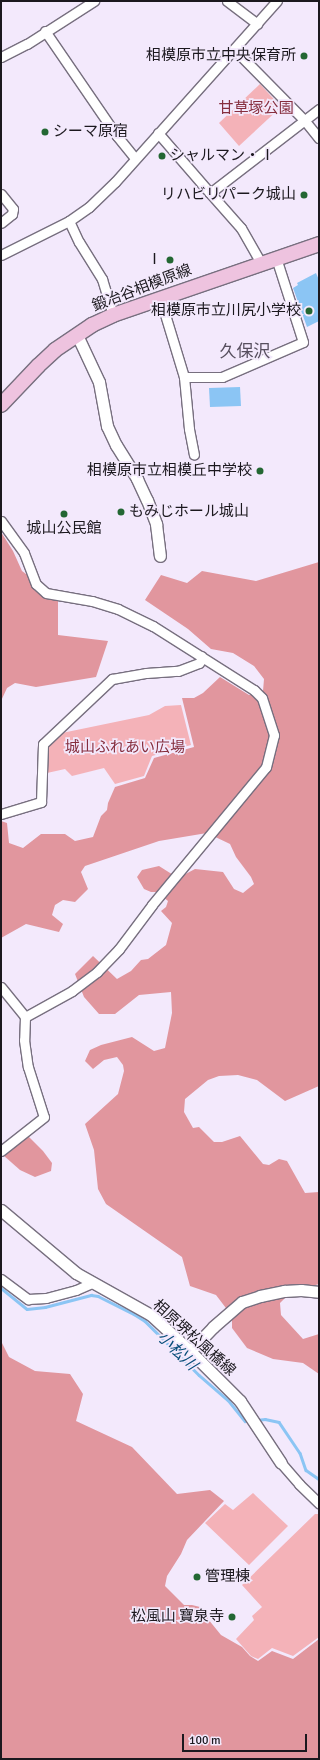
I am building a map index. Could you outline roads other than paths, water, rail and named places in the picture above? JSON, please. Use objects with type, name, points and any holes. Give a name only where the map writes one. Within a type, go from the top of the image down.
[{"type":"main road","name":"鍛冶谷相模原線","points":[[1,405],[38,366],[77,335],[113,315],[319,244]]},
{"type":"street","points":[[1,57],[45,32],[94,1]]},
{"type":"street","points":[[227,1],[257,24]]},
{"type":"street","points":[[1,255],[69,220],[89,207],[115,182],[135,158],[235,50],[277,1]]},
{"type":"street","points":[[45,32],[135,158]]},
{"type":"street","points":[[235,50],[305,121],[319,138]]},
{"type":"street","points":[[210,192],[319,109]]},
{"type":"street","points":[[158,133],[241,228],[261,263]]},
{"type":"street","points":[[1,194],[13,209],[12,214],[1,223]]},
{"type":"street","points":[[69,220],[79,242],[102,279],[113,315]]},
{"type":"street","points":[[184,378],[222,377],[303,342],[276,258]]},
{"type":"street","points":[[160,298],[184,378],[189,429],[194,455]]},
{"type":"street","points":[[77,335],[99,382],[107,426],[147,500],[156,524],[160,556]]},
{"type":"street","points":[[1,521],[24,553],[36,584],[46,592],[92,601],[134,615],[201,656],[254,690],[262,698],[274,735],[266,767],[152,904],[119,949],[97,972],[72,991],[25,1017]]},
{"type":"street","points":[[1,814],[41,802],[42,744],[112,679],[178,671],[199,663],[202,660],[201,656]]},
{"type":"street","points":[[1,987],[25,1017],[24,1040],[28,1067],[44,1117],[1,1151]]},
{"type":"street","name":"相原堺松風橋線","points":[[1,1210],[76,1273],[151,1315],[232,1392],[250,1415],[281,1463]]},
{"type":"street","points":[[1,1278],[28,1299],[46,1298],[76,1290],[92,1283]]},
{"type":"street","points":[[190,1351],[213,1327],[242,1302],[260,1296],[284,1291],[301,1290],[319,1292]]},
{"type":"street","points":[[281,1463],[299,1484],[319,1503]]},
{"type":"water","points":[[316,273],[319,280],[319,321],[307,327],[293,288],[298,285],[297,283]]},
{"type":"water","points":[[240,387],[241,406],[210,407],[209,388]]},
{"type":"waterway","name":"小松川","points":[[1,1288],[27,1309],[45,1307],[91,1295],[98,1296],[134,1314],[145,1321],[199,1375],[228,1400],[245,1421],[249,1421]]},
{"type":"waterway","name":"小松川","points":[[256,1420],[265,1419],[279,1422],[300,1453],[306,1470],[319,1479]]},
{"type":"place","name":"相模原市立中央保育所","points":[[304,56]]},
{"type":"place","name":"シーマ原宿","points":[[45,132]]},
{"type":"place","name":"シャルマン・Ⅰ","points":[[162,156]]},
{"type":"place","name":"リハビリパーク城山","points":[[304,195]]},
{"type":"place","name":"Ⅰ","points":[[170,260]]},
{"type":"place","name":"相模原市立川尻小学校","points":[[309,311]]},
{"type":"place","name":"相模原市立相模丘中学校","points":[[260,471]]},
{"type":"place","name":"もみじホール城山","points":[[121,512]]},
{"type":"place","name":"城山公民館","points":[[64,514]]},
{"type":"place","name":"管理棟","points":[[197,1577]]},
{"type":"place","name":"松風山 寶泉寺","points":[[232,1617]]},
{"type":"district","name":"久保沢","points":[[245,352]]},
{"type":"park label","name":"甘草塚公園","points":[[256,109]]},
{"type":"park label","name":"城山ふれあい広場","points":[[125,748]]}]
